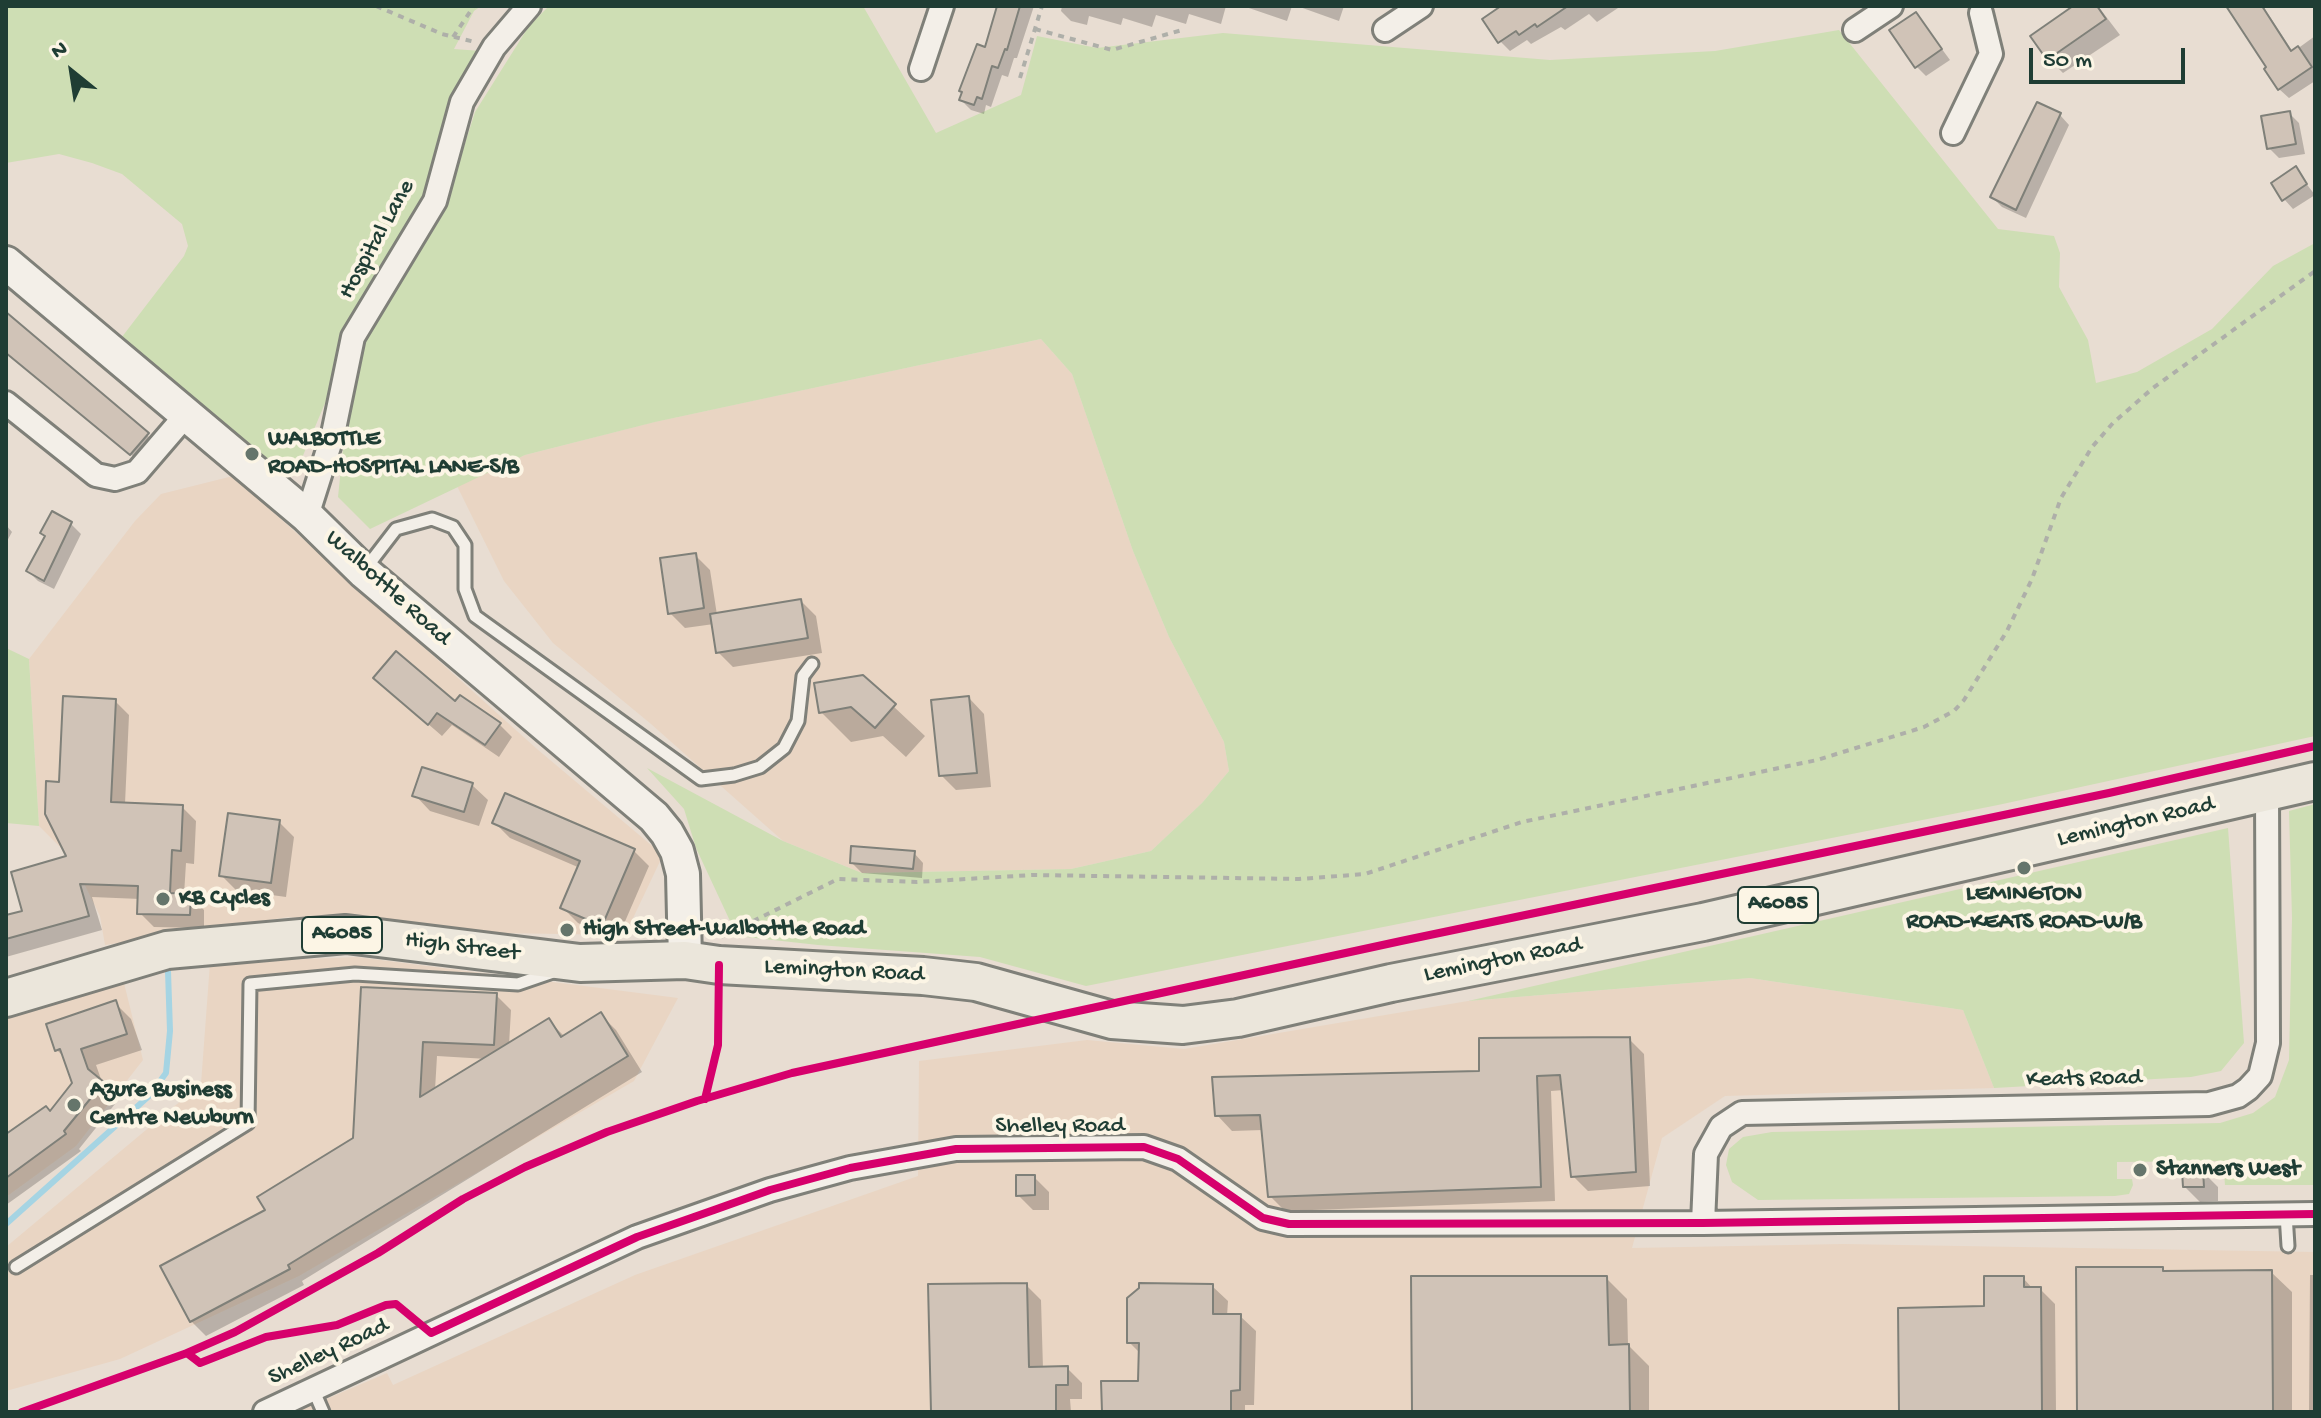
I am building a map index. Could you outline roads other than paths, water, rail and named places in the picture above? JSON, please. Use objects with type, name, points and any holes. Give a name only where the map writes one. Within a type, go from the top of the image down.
[{"type":"main road","name":"Lemington Road","points":[[698,950],[719,965],[923,976],[976,982],[1112,1020],[1183,1025],[1238,1018],[1391,983],[1703,922],[2315,781]]},
{"type":"main road","name":"High Street","points":[[6,998],[167,950],[346,934],[580,963],[698,950]]},
{"type":"street","name":"Hospital Lane","points":[[307,516],[333,434],[353,337],[435,201],[462,102],[494,47],[529,6]]},
{"type":"street","points":[[921,69],[942,6]]},
{"type":"street","points":[[1385,30],[1421,6]]},
{"type":"street","points":[[1855,30],[1891,6]]},
{"type":"street","points":[[1953,133],[1991,54],[1981,8]]},
{"type":"street","name":"Walbottle Road","points":[[6,263],[307,516],[364,572],[654,817],[677,851],[698,950]]},
{"type":"street","points":[[6,403],[96,475],[115,479],[137,472],[186,415]]},
{"type":"street","name":"Keats Road","points":[[1703,1223],[1706,1154],[1721,1127],[1742,1113],[2209,1104],[2238,1096],[2248,1089],[2260,1076],[2268,1043],[2267,794]]},
{"type":"street","name":"Shelley Road","points":[[265,1412],[637,1237],[770,1190],[850,1168],[927,1152],[991,1147],[1144,1147],[1178,1159],[1263,1218],[1289,1224],[1703,1223],[2315,1214]]},
{"type":"lane","points":[[364,572],[396,529],[432,519],[453,527],[465,545],[465,589],[475,616],[701,779],[734,775],[760,767],[784,748],[798,721],[803,676],[812,664]]},
{"type":"lane","points":[[16,1267],[248,1123],[250,984],[355,974],[518,984],[580,963]]},
{"type":"lane","points":[[2286,1214],[2288,1246]]},
{"type":"lane","points":[[313,1389],[323,1412]]},
{"type":"waterway","points":[[6,1224],[149,1096],[166,1073],[170,1031],[168,971]]},
{"type":"place","name":"WALBOTTLE ROAD-HOSPITAL LANE-S/B","points":[[252,454]]},
{"type":"place","name":"LEMINGTON ROAD-KEATS ROAD-W/B","points":[[2024,868]]},
{"type":"place","name":"KB Cycles","points":[[163,899]]},
{"type":"place","name":"High Street-Walbottle Road","points":[[567,930]]},
{"type":"place","name":"Azure Business Centre Newburn","points":[[74,1105]]},
{"type":"place","name":"Stanners West","points":[[2140,1170]]}]
